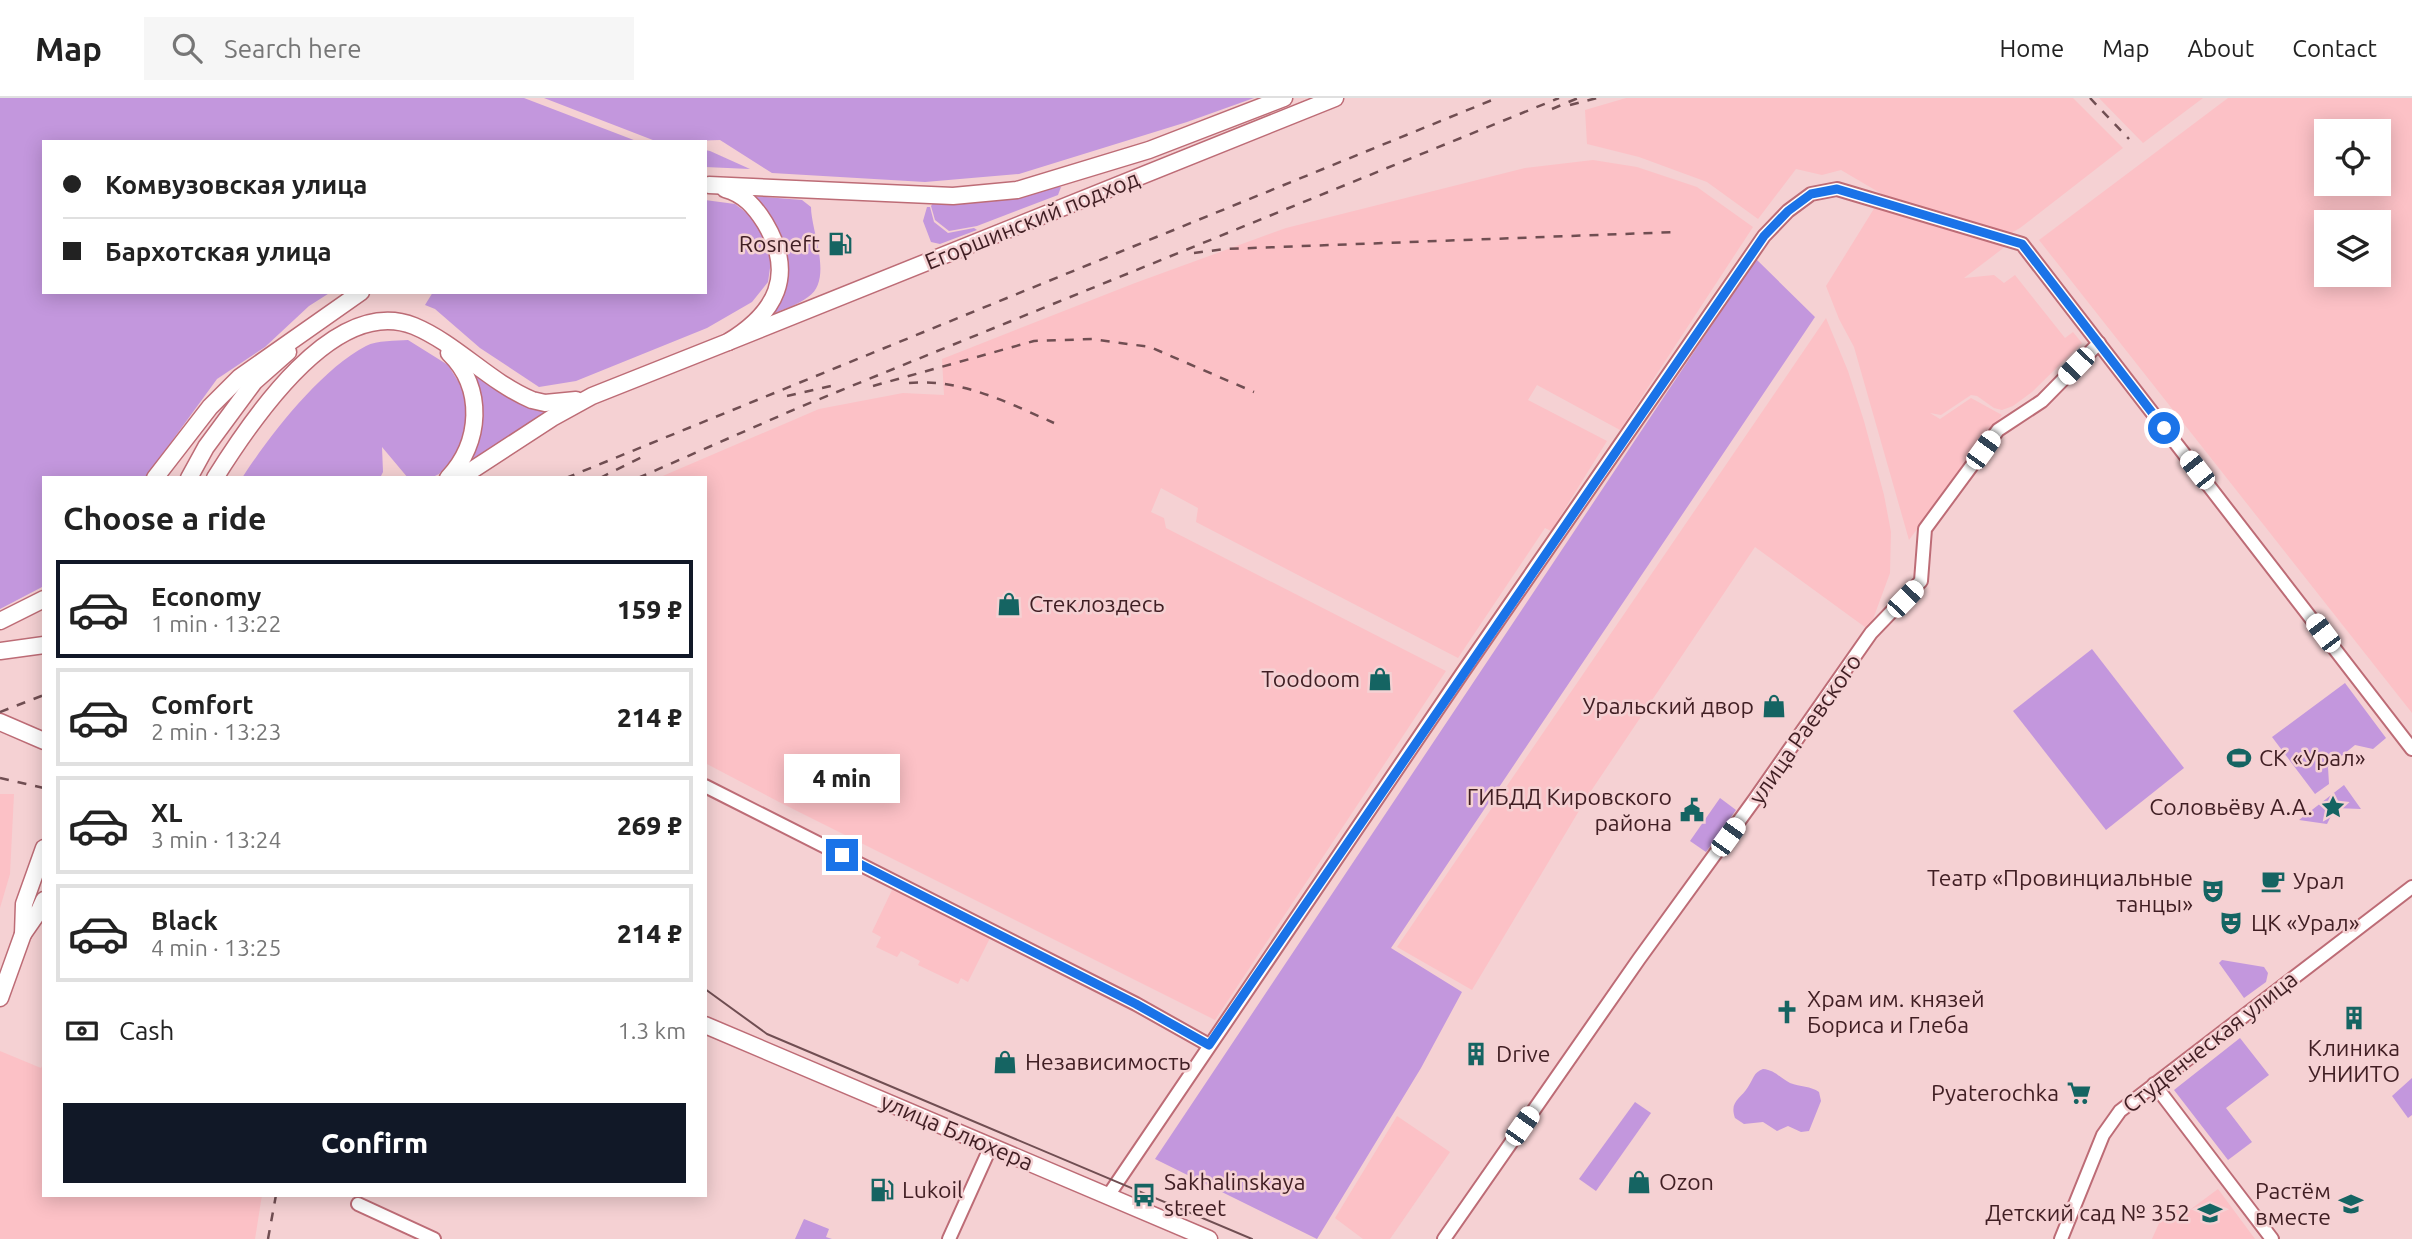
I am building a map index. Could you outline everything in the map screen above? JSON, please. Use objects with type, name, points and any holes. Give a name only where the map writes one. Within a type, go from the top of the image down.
[{"type":"main road","name":"Егоршинский подход","points":[[707,184],[953,196],[1017,190],[1149,150],[1284,98]]},
{"type":"main road","name":"Егоршинский подход","points":[[728,342],[1335,98]]},
{"type":"main road","points":[[463,476],[552,418],[592,396],[728,342],[757,322],[778,288],[780,264],[774,239],[755,208],[739,195],[707,184]]},
{"type":"main road","points":[[157,476],[210,407],[240,377],[358,294]]},
{"type":"main road","points":[[189,476],[206,446],[254,382],[326,317]]},
{"type":"main road","points":[[216,476],[252,423],[278,391],[314,354],[333,339],[360,326],[385,321],[407,324],[458,352],[518,394],[532,400],[545,403],[562,402],[592,396]]},
{"type":"main road","points":[[426,333],[456,359],[473,397],[475,421],[471,442],[461,462],[450,476]]},
{"type":"main road","points":[[0,621],[42,600]]},
{"type":"main road","points":[[0,651],[42,646]]},
{"type":"main road","points":[[0,722],[42,740]]},
{"type":"main road","points":[[23,934],[24,904],[42,854]]},
{"type":"main road","points":[[0,998],[23,934],[42,904]]},
{"type":"main road","name":"улица Блюхера","points":[[707,1026],[1209,1239]]},
{"type":"street","points":[[1108,1196],[1764,236],[1788,211],[1811,194],[1837,189],[2022,244],[2412,749]]},
{"type":"street","name":"улица Раевского","points":[[1444,1239],[1639,959],[1871,634],[1921,582],[1924,529],[1997,430],[2042,401],[2099,343]]},
{"type":"street","points":[[707,787],[1136,1004],[1209,1045]]},
{"type":"street","name":"Студенческая улица","points":[[2062,1239],[2110,1123],[2120,1111],[2412,887]]},
{"type":"street","points":[[2154,1084],[2272,1239]]},
{"type":"street","points":[[949,1239],[991,1146]]},
{"type":"street","points":[[358,1205],[435,1239]]},
{"type":"shaded area","points":[[0,98],[524,98],[634,140],[42,140],[42,294],[328,294],[309,306],[265,347],[217,379],[146,476],[42,476],[42,587],[0,609]]},
{"type":"shaded area","points":[[544,98],[1254,98],[1187,122],[1019,174],[925,182],[772,173],[720,140],[653,140]]},
{"type":"shaded area","points":[[1626,98],[2073,98],[2123,148],[2006,236],[1887,197],[1841,170],[1822,175],[1796,169],[1758,219],[1707,182],[1639,157],[1587,144],[1585,110]]},
{"type":"shaded area","points":[[2099,98],[2203,98],[2143,143]]},
{"type":"shaded area","points":[[2228,98],[2412,98],[2412,713],[2039,240]]},
{"type":"shaded area","points":[[707,150],[710,151],[750,169],[707,167]]},
{"type":"shaded area","points":[[1593,160],[1637,167],[1697,187],[1753,227],[1620,430],[1537,385],[1528,400],[1607,441],[1551,531],[1545,528],[1458,658],[1196,522],[1198,508],[1161,488],[1151,512],[1164,518],[1166,528],[1446,671],[1215,1020],[707,764],[707,476],[663,476],[819,409],[903,393],[944,395],[942,359],[1135,283],[1286,228],[1525,168]]},
{"type":"shaded area","points":[[1053,185],[1061,187],[1058,195],[977,226],[949,231],[935,220],[931,206],[933,203]]},
{"type":"shaded area","points":[[752,196],[802,200],[811,207],[820,267],[816,289],[800,302],[772,314],[784,283]]},
{"type":"shaded area","points":[[707,200],[735,204],[757,221],[772,254],[768,282],[752,302],[707,328],[576,381],[539,387],[480,348],[435,309],[425,305],[432,294],[707,294]]},
{"type":"shaded area","points":[[927,207],[930,207],[934,222],[948,233],[974,228],[977,230],[940,244],[931,242],[923,221]]},
{"type":"shaded area","points":[[1875,207],[2006,246],[1964,278],[1994,275],[2004,283],[2015,275],[2065,338],[2073,332],[2082,343],[2032,392],[2013,406],[2002,410],[1994,408],[1971,395],[1941,415],[1930,413],[1940,419],[1971,398],[2002,415],[1909,540],[1854,347],[1826,286]]},
{"type":"shaded area","points":[[1756,259],[1815,317],[1391,948],[1462,992],[1421,1068],[1317,1239],[1155,1159]]},
{"type":"shaded area","points":[[1826,318],[1848,371],[1864,421],[1891,532],[1890,573],[1869,630],[1755,547],[1589,794],[1472,990],[1397,947]]},
{"type":"shaded area","points":[[408,340],[448,365],[463,389],[470,421],[463,447],[439,474],[406,476],[382,447],[381,476],[243,476],[281,424],[314,387],[349,357],[370,344]]},
{"type":"shaded area","points":[[447,345],[518,394],[562,403],[461,476],[475,421]]},
{"type":"shaded area","points":[[2092,649],[2184,768],[2106,830],[2013,711]]},
{"type":"shaded area","points":[[2345,683],[2386,738],[2373,749],[2355,745],[2328,767],[2329,784],[2315,794],[2272,737]]},
{"type":"shaded area","points":[[2344,785],[2361,809],[2335,808],[2327,824],[2299,820]]},
{"type":"shaded area","points":[[0,794],[14,794],[10,874],[0,908]]},
{"type":"shaded area","points":[[1720,798],[1736,810],[1706,852],[1690,841]]},
{"type":"shaded area","points":[[892,890],[990,938],[968,982],[961,978],[958,984],[918,965],[920,961],[901,951],[897,957],[876,947],[881,937],[872,932]]},
{"type":"shaded area","points":[[2222,960],[2264,967],[2268,973],[2266,982],[2244,998],[2219,963]]},
{"type":"shaded area","points":[[2240,1038],[2269,1075],[2226,1108],[2252,1142],[2228,1160],[2174,1090]]},
{"type":"shaded area","points":[[0,1051],[41,1068],[42,1066],[42,1197],[262,1197],[255,1239],[0,1239]]},
{"type":"shaded area","points":[[1763,1069],[1790,1083],[1819,1092],[1821,1101],[1809,1131],[1801,1132],[1788,1126],[1777,1131],[1763,1122],[1744,1124],[1735,1118],[1735,1104],[1755,1074]]},
{"type":"shaded area","points":[[2412,1078],[2412,1115],[2408,1118],[2392,1096]]},
{"type":"shaded area","points":[[1635,1102],[1651,1113],[1596,1191],[1579,1179]]},
{"type":"shaded area","points":[[1397,1116],[1450,1152],[1390,1239],[1363,1239],[1335,1218]]},
{"type":"shaded area","name":"Детский сад № 352","points":[[2218,1189],[2255,1239],[2152,1239],[2160,1221],[2178,1209],[2183,1215]]},
{"type":"shaded area","points":[[804,1219],[829,1229],[826,1237],[832,1239],[795,1239]]},
{"type":"tram line","points":[[707,990],[767,1034],[1252,1239]]},
{"type":"railway","points":[[571,476],[1497,98]]},
{"type":"railway","points":[[643,476],[800,407],[1559,98]]},
{"type":"railway","points":[[1552,109],[1578,98]]},
{"type":"railway","points":[[1570,105],[1597,98]]},
{"type":"railway","points":[[2090,98],[2129,139]]},
{"type":"railway","points":[[1194,253],[1225,249],[1676,232]]},
{"type":"railway","points":[[873,386],[1034,341],[1092,339],[1150,347],[1254,392]]},
{"type":"railway","points":[[909,383],[928,382],[965,388],[1002,400],[1054,423]]},
{"type":"railway","points":[[787,396],[835,385]]},
{"type":"railway","points":[[604,476],[646,455]]},
{"type":"railway","points":[[0,712],[42,696]]},
{"type":"railway","points":[[0,778],[42,788]]},
{"type":"railway","points":[[268,1239],[276,1197]]},
{"type":"place","name":"Rosneft","points":[[840,244]]},
{"type":"place","name":"Стеклоздесь","points":[[1009,604]]},
{"type":"place","name":"Toodoom","points":[[1380,679]]},
{"type":"place","name":"Уральский двор","points":[[1774,706]]},
{"type":"place","name":"СК «Урал»","points":[[2239,758]]},
{"type":"place","name":"Соловьёву А.А.","points":[[2333,807]]},
{"type":"place","name":"ГИБДД Кировского района","points":[[1692,810]]},
{"type":"place","name":"Урал","points":[[2273,881]]},
{"type":"place","name":"Театр «Провинциальные танцы»","points":[[2213,891]]},
{"type":"place","name":"ЦК «Урал»","points":[[2231,923]]},
{"type":"place","name":"Храм им. князей Бориса и Глеба","points":[[1787,1012]]},
{"type":"place","name":"Клиника УНИИТО","points":[[2354,1018]]},
{"type":"place","name":"Drive","points":[[1476,1054]]},
{"type":"place","name":"Независимость","points":[[1005,1062]]},
{"type":"place","name":"Pyaterochka","points":[[2079,1093]]},
{"type":"place","name":"Ozon","points":[[1639,1182]]},
{"type":"place","name":"Lukoil","points":[[882,1190]]},
{"type":"place","name":"Sakhalinskaya street","points":[[1144,1195]]},
{"type":"place","name":"Растём вместе","points":[[2351,1204]]},
{"type":"place","name":"Детский сад № 352","points":[[2210,1213]]},
{"type":"route","points":[[842,855],[1136,1004],[1209,1045],[1764,236],[1788,211],[1811,194],[1837,189],[2022,244],[2164,428]]}]
